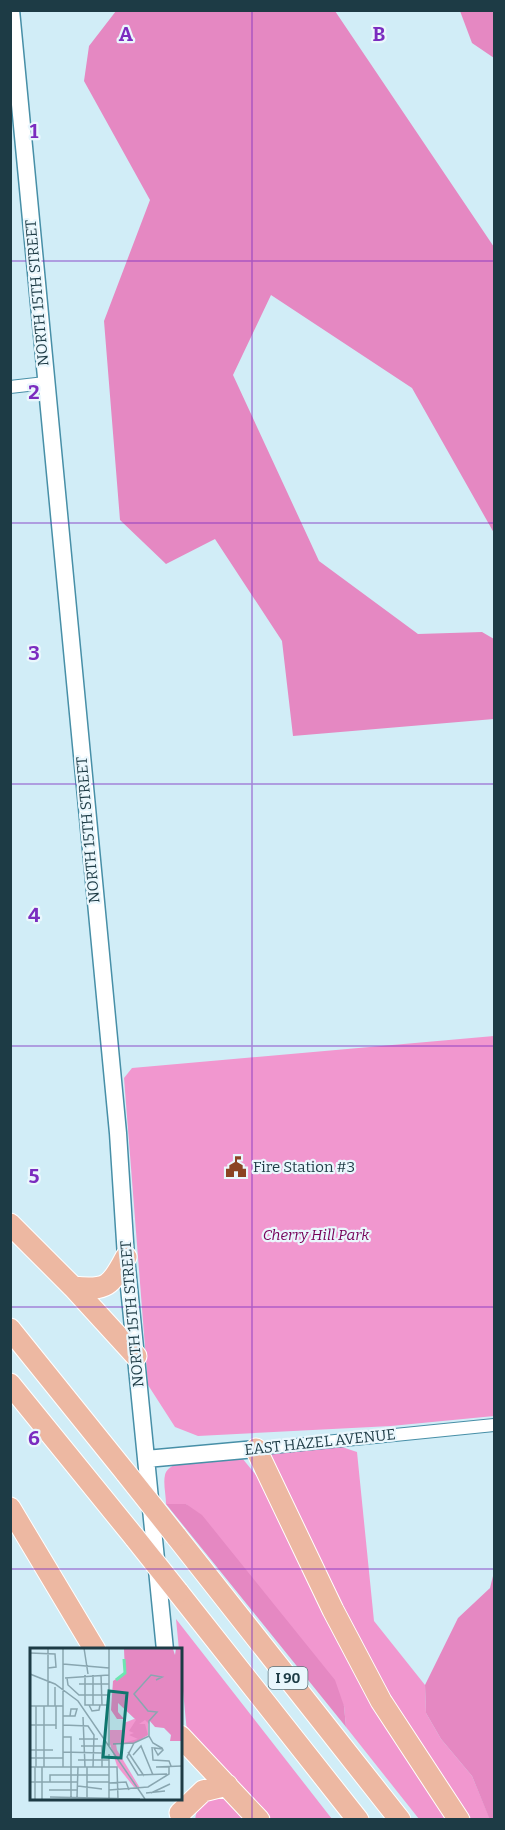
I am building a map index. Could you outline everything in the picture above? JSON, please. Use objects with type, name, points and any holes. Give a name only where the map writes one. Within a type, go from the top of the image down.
[{"type":"highway","points":[[10,1224],[74,1287],[136,1356]]},
{"type":"highway","points":[[74,1287],[94,1290],[108,1285],[114,1280],[126,1257]]},
{"type":"highway","name":"I 90","points":[[10,1329],[400,1820]]},
{"type":"highway","name":"I 90","points":[[10,1383],[358,1820]]},
{"type":"highway","points":[[256,1449],[333,1610],[381,1701],[459,1820]]},
{"type":"highway","points":[[10,1508],[94,1648]]},
{"type":"highway","points":[[182,1738],[258,1820]]},
{"type":"highway","points":[[180,1810],[203,1791],[227,1785]]},
{"type":"main road","name":"NORTH 15TH STREET","points":[[11,10],[15,92],[118,1133],[126,1257],[165,1648]]},
{"type":"main road","name":"EAST HAZEL AVENUE","points":[[146,1459],[256,1449]]},
{"type":"street","points":[[10,387],[45,383]]},
{"type":"street","name":"EAST HAZEL AVENUE","points":[[256,1449],[495,1425]]},
{"type":"green space","name":"Cherry Hill Park","points":[[494,1036],[494,1416],[391,1426],[198,1436],[175,1427],[148,1385],[124,1078],[132,1068]]},
{"type":"green space","points":[[342,1447],[357,1452],[374,1621],[425,1685],[426,1713],[441,1739],[472,1776],[490,1819],[471,1819],[420,1747],[352,1628],[268,1461],[272,1453],[281,1448]]},
{"type":"green space","points":[[242,1458],[260,1480],[372,1702],[447,1819],[419,1819],[346,1727],[344,1706],[186,1504],[166,1504],[164,1478],[169,1469],[177,1464],[199,1459]]},
{"type":"green space","points":[[176,1619],[332,1819],[271,1819],[187,1732],[182,1681],[182,1648],[179,1648]]},
{"type":"green space","points":[[215,1796],[225,1798],[247,1820],[195,1820],[201,1804]]},
{"type":"shaded area","points":[[116,11],[335,11],[494,247],[494,533],[412,388],[271,295],[233,375],[319,561],[418,634],[482,632],[494,639],[494,719],[293,736],[282,641],[215,539],[166,564],[120,520],[104,321],[150,200],[84,81],[89,46]]},
{"type":"shaded area","points":[[460,11],[494,11],[494,58],[472,43]]},
{"type":"shaded area","points":[[166,1504],[186,1504],[202,1515],[335,1680],[344,1706],[346,1727]]},
{"type":"shaded area","points":[[494,1572],[494,1819],[490,1820],[472,1776],[441,1739],[426,1713],[425,1685],[458,1618],[490,1588]]},
{"type":"place","name":"Fire Station #3","points":[[236,1167]]}]
